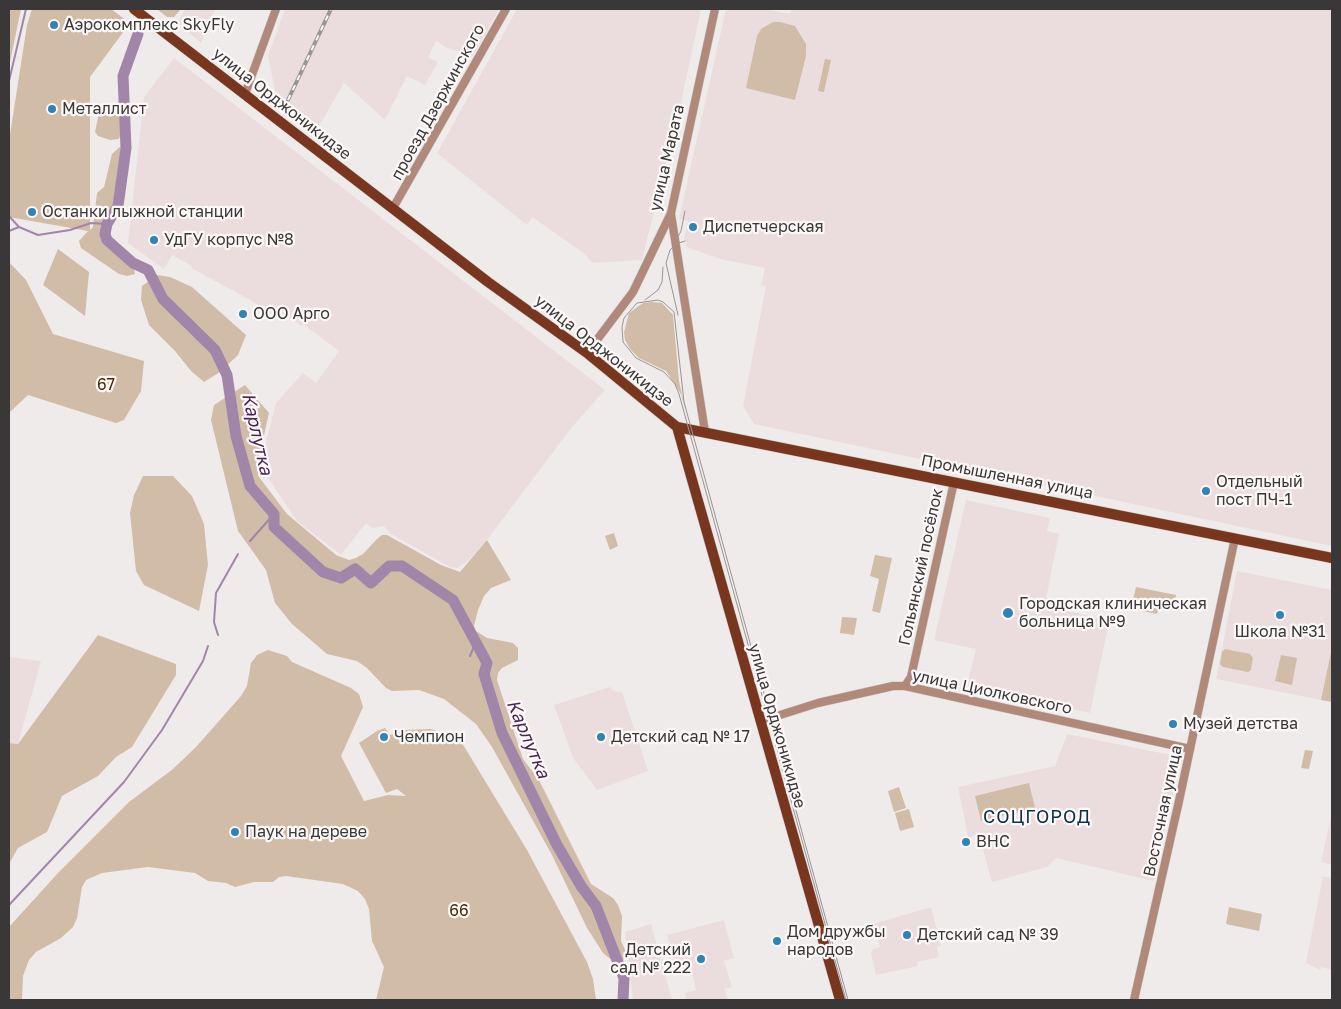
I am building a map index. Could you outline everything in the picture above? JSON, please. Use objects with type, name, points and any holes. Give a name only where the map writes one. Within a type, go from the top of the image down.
[{"type":"main road","name":"улица Орджоникидзе","points":[[134,9],[488,282],[587,353],[677,427],[840,1000]]},
{"type":"main road","name":"Промышленная улица","points":[[677,427],[1332,558]]},
{"type":"street","points":[[245,94],[276,9]]},
{"type":"street","name":"проезд Дзержинского","points":[[393,208],[506,9]]},
{"type":"street","name":"улица Марата","points":[[587,353],[633,292],[671,213],[714,9]]},
{"type":"street","points":[[671,213],[705,432]]},
{"type":"street","name":"Гольянский посёлок","points":[[906,686],[911,677],[954,482]]},
{"type":"street","name":"Восточная улица","points":[[1134,1000],[1235,538]]},
{"type":"street","name":"улица Циолковского","points":[[761,721],[818,703],[893,686],[906,686],[1190,749]]},
{"type":"shaded area","points":[[185,9],[215,9],[201,43],[178,23]]},
{"type":"shaded area","points":[[285,9],[499,9],[473,56],[447,48],[436,41],[428,57],[438,62],[425,85],[407,76],[385,120],[344,83],[318,128],[277,101],[268,56]]},
{"type":"shaded area","points":[[517,9],[701,9],[681,103],[642,260],[592,263],[585,254],[532,217],[527,225],[437,153]]},
{"type":"shaded area","points":[[726,9],[765,9],[790,14],[792,9],[1332,9],[1332,546],[754,424],[743,406],[766,286],[761,285],[765,268],[720,259],[687,247],[684,238],[688,221],[679,219]]},
{"type":"shaded area","points":[[174,58],[605,390],[572,427],[487,540],[468,561],[457,568],[450,567],[391,534],[384,526],[373,528],[366,523],[341,555],[297,521],[260,466],[276,403],[303,373],[316,383],[339,351],[303,324],[301,326],[279,313],[276,317],[172,255],[164,269],[128,243],[144,97]]},
{"type":"shaded area","name":"Городская клиническая больница №9","points":[[966,500],[1050,518],[1047,531],[1059,534],[1045,604],[1109,622],[1090,713],[967,686],[976,649],[934,640]]},
{"type":"shaded area","name":"Школа №31","points":[[1237,571],[1332,590],[1332,647],[1321,700],[1216,679]]},
{"type":"shaded area","points":[[9,657],[41,661],[18,744],[9,743]]},
{"type":"shaded area","name":"Детский сад № 17","points":[[610,687],[613,691],[622,692],[648,771],[597,790],[573,758],[554,705]]},
{"type":"shaded area","points":[[1067,734],[1181,757],[1154,881],[1056,858],[1047,867],[992,882],[979,835],[968,837],[958,787],[1055,766]]},
{"type":"shaded area","points":[[1332,818],[1332,865],[1321,862]]},
{"type":"shaded area","points":[[1332,874],[1332,970],[1321,967],[1320,970],[1306,963],[1323,876],[1331,878]]},
{"type":"shaded area","name":"Детский сад № 39","points":[[931,907],[941,946],[937,947],[939,957],[917,962],[918,966],[876,975],[871,953],[873,949],[880,947],[873,924]]},
{"type":"shaded area","name":"Детский сад № 222","points":[[724,920],[734,958],[724,961],[732,987],[724,989],[728,1000],[686,1000],[685,993],[696,990],[692,972],[684,973],[683,969],[677,971],[667,935]]},
{"type":"shaded area","points":[[651,924],[672,1000],[633,1000],[625,932]]},
{"type":"green space","points":[[9,9],[21,9],[9,67]]},
{"type":"green space","name":"Металлист","points":[[32,9],[111,9],[130,23],[90,77],[90,230],[93,227],[97,193],[104,187],[112,154],[121,146],[113,205],[103,229],[104,242],[134,268],[135,274],[127,276],[119,274],[81,248],[79,241],[88,231],[9,217],[9,141],[27,25]]},
{"type":"green space","points":[[157,9],[181,9],[174,17],[167,17]]},
{"type":"green space","points":[[773,22],[795,26],[806,44],[806,56],[795,100],[746,88],[757,36],[761,29]]},
{"type":"green space","points":[[825,59],[831,60],[824,92],[818,91]]},
{"type":"green space","points":[[107,111],[117,114],[120,119],[122,130],[119,139],[110,140],[98,136],[95,132],[99,113]]},
{"type":"green space","points":[[58,249],[89,272],[85,316],[43,285]]},
{"type":"green space","name":"67","points":[[9,262],[26,280],[53,334],[144,361],[141,391],[124,420],[116,423],[28,395],[9,413]]},
{"type":"green space","points":[[157,275],[170,277],[192,287],[246,335],[238,355],[220,372],[204,382],[191,371],[175,351],[149,325],[141,300],[142,286]]},
{"type":"green space","points":[[643,303],[662,303],[673,315],[679,381],[686,412],[681,394],[666,371],[639,358],[630,349],[625,340],[624,332],[629,313]]},
{"type":"green space","points":[[245,385],[269,413],[258,461],[259,477],[287,514],[336,555],[349,560],[356,558],[363,554],[382,535],[387,535],[441,565],[460,572],[487,540],[511,580],[491,588],[484,596],[474,626],[476,631],[487,638],[513,643],[518,648],[518,660],[502,668],[498,673],[497,680],[523,759],[539,780],[591,884],[613,898],[618,905],[622,916],[621,941],[626,952],[623,961],[614,962],[603,953],[587,928],[552,855],[492,747],[476,724],[444,699],[419,690],[392,691],[386,688],[367,668],[357,661],[327,654],[292,624],[275,603],[266,570],[238,531],[211,420],[214,405]]},
{"type":"green space","points":[[143,476],[173,476],[192,496],[204,524],[208,565],[199,611],[144,585],[136,571],[130,513],[134,495]]},
{"type":"green space","points":[[614,533],[618,546],[610,550],[605,536]]},
{"type":"green space","points":[[875,555],[892,558],[880,613],[872,611],[879,579],[870,576]]},
{"type":"green space","points":[[1136,587],[1176,595],[1173,610],[1159,607],[1157,614],[1131,609]]},
{"type":"green space","points":[[842,617],[857,618],[854,635],[840,633]]},
{"type":"green space","points":[[98,635],[176,664],[176,675],[132,747],[116,757],[98,776],[62,796],[47,832],[18,848],[9,864],[9,743],[18,744]]},
{"type":"green space","points":[[1332,647],[1332,702],[1321,700]]},
{"type":"green space","points":[[1225,649],[1250,654],[1253,658],[1251,670],[1248,672],[1223,667],[1220,664],[1222,652]]},
{"type":"green space","name":"66","points":[[268,650],[287,656],[292,662],[351,688],[359,694],[363,707],[341,756],[364,801],[388,795],[406,796],[397,789],[386,793],[359,743],[377,731],[385,728],[390,735],[404,730],[431,729],[453,736],[462,743],[527,850],[587,962],[593,979],[596,1000],[376,1000],[384,967],[372,941],[369,909],[365,899],[358,891],[343,884],[286,876],[279,877],[273,882],[254,882],[235,887],[226,883],[208,881],[195,873],[148,867],[102,873],[86,880],[82,887],[77,918],[73,927],[61,938],[36,952],[29,960],[23,976],[22,1000],[9,1000],[9,927],[58,873],[129,802],[173,769],[196,747],[241,696],[247,686],[251,663],[257,655]]},
{"type":"green space","points":[[1281,655],[1297,658],[1292,685],[1275,681]]},
{"type":"green space","points":[[1305,750],[1313,751],[1309,769],[1301,768]]},
{"type":"green space","points":[[1029,783],[1035,808],[981,821],[975,796]]},
{"type":"green space","points":[[899,787],[906,808],[894,812],[888,791]]},
{"type":"green space","points":[[909,809],[914,827],[900,831],[895,813]]},
{"type":"green space","points":[[1229,907],[1262,914],[1259,931],[1226,924]]},
{"type":"waterway","points":[[9,81],[26,9]]},
{"type":"waterway","name":"Карлутка","points":[[138,34],[123,76],[126,148],[118,206],[107,224],[105,234],[107,240],[133,263],[148,270],[163,299],[215,350],[227,375],[236,436],[250,486],[274,514],[274,527],[323,572],[341,578],[355,569],[371,583],[389,566],[402,566],[453,600],[487,663],[484,674],[502,733],[557,845],[581,886],[596,906],[624,978],[623,1000]]},
{"type":"waterway","points":[[9,216],[19,227]]},
{"type":"waterway","points":[[9,231],[19,227],[38,235],[70,230],[91,223],[107,224]]},
{"type":"waterway","points":[[250,541],[274,514]]},
{"type":"waterway","points":[[218,635],[214,622],[216,593],[238,554]]},
{"type":"waterway","points":[[470,656],[475,644]]},
{"type":"waterway","points":[[9,905],[124,782],[162,730],[203,661],[208,646]]},
{"type":"tram line","points":[[677,239],[681,231],[685,211]]},
{"type":"tram line","points":[[678,315],[666,263],[670,250],[676,244],[685,241]]},
{"type":"tram line","points":[[645,300],[658,290],[662,282],[663,267]]},
{"type":"tram line","points":[[846,1000],[679,394],[675,384],[664,372],[636,358],[623,342],[622,327],[624,318],[637,303],[658,300],[674,312],[684,402],[848,1000]]},
{"type":"railway","points":[[288,100],[331,9]]},
{"type":"place","name":"Аэрокомплекс SkyFly","points":[[54,25]]},
{"type":"place","name":"Металлист","points":[[52,109]]},
{"type":"place","name":"Останки лыжной станции","points":[[32,212]]},
{"type":"place","name":"Диспетчерская","points":[[693,227]]},
{"type":"place","name":"УдГУ корпус №8","points":[[154,240]]},
{"type":"place","name":"ООО Арго","points":[[243,314]]},
{"type":"place","name":"Отдельный пост ПЧ-1","points":[[1206,491]]},
{"type":"place","name":"Городская клиническая больница №9","points":[[1008,613]]},
{"type":"place","name":"Школа №31","points":[[1280,615]]},
{"type":"place","name":"Музей детства","points":[[1173,724]]},
{"type":"place","name":"Чемпион","points":[[384,737]]},
{"type":"place","name":"Детский сад № 17","points":[[601,737]]},
{"type":"place","name":"Паук на дереве","points":[[235,832]]},
{"type":"place","name":"ВНС","points":[[966,842]]},
{"type":"place","name":"Детский сад № 39","points":[[907,935]]},
{"type":"place","name":"Дом дружбы народов","points":[[777,941]]},
{"type":"place","name":"Детский сад № 222","points":[[701,959]]},
{"type":"district","name":"СОЦГОРОД","points":[[1037,817]]}]
